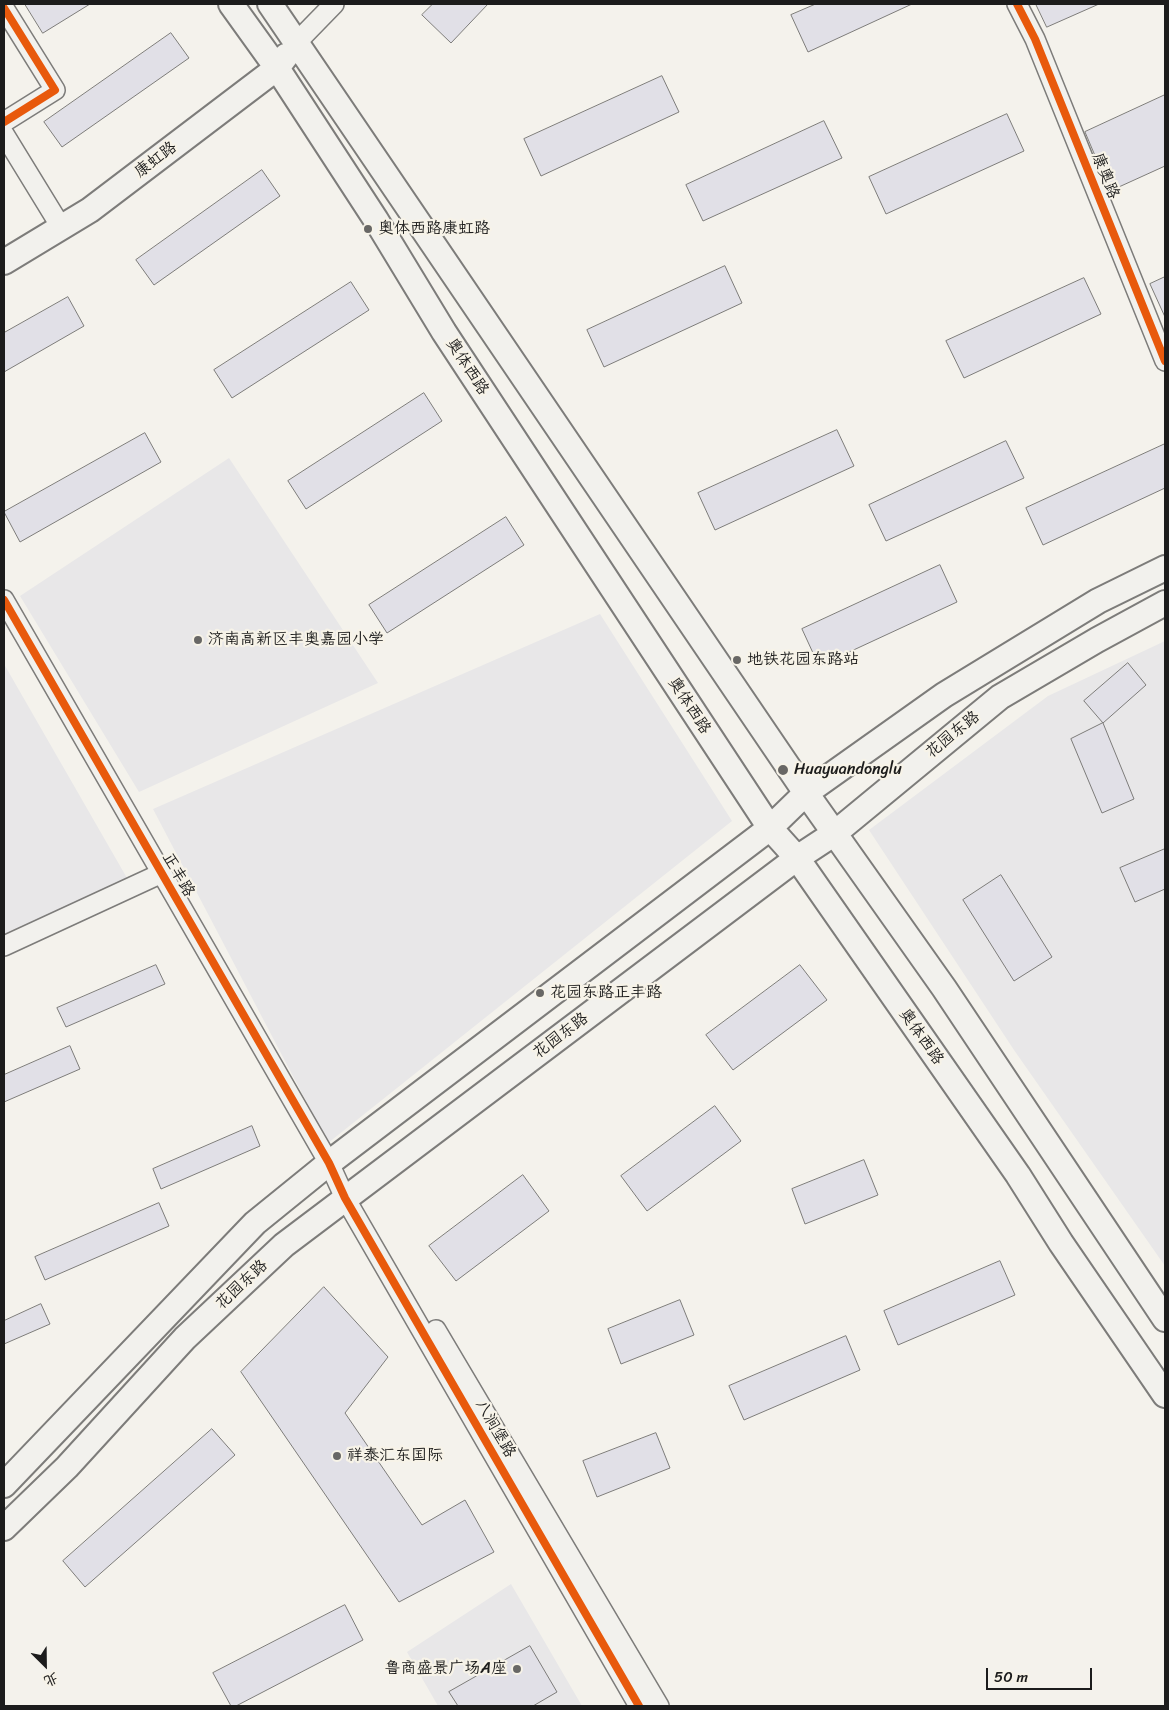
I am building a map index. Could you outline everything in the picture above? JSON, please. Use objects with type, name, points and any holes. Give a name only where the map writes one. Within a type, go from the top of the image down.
[{"type":"main road","name":"奥体西路","points":[[231,4],[277,68],[376,220],[444,332],[770,828],[797,858],[1018,1175],[1061,1243],[1165,1395]]},
{"type":"main road","points":[[270,4],[806,793],[944,988],[1165,1319]]},
{"type":"main road","name":"康虹路","points":[[4,262],[90,210],[277,68],[296,43]]},
{"type":"main road","name":"花园东路","points":[[4,1485],[255,1223],[329,1163],[770,828],[806,793],[944,695],[1098,601],[1165,568]]},
{"type":"main road","name":"花园东路","points":[[4,1528],[67,1468],[185,1338],[284,1245],[797,858],[835,833],[1000,696],[1165,603]]},
{"type":"street","points":[[296,43],[334,4]]},
{"type":"street","name":"康奥路","points":[[1017,4],[1035,39],[1165,361]]},
{"type":"street","points":[[4,8],[55,90],[4,122]]},
{"type":"street","points":[[4,134],[61,227]]},
{"type":"street","name":"正丰路","points":[[4,600],[329,1163]]},
{"type":"street","points":[[4,946],[162,874]]},
{"type":"street","name":"八涧堡路","points":[[329,1163],[350,1194],[659,1706]]},
{"type":"street","name":"八涧堡路","points":[[350,1194],[639,1706]]},
{"type":"shaded area","name":"济南高新区丰奥嘉园小学","points":[[229,458],[378,683],[139,792],[20,596]]},
{"type":"shaded area","points":[[600,614],[732,821],[328,1143],[153,809]]},
{"type":"shaded area","points":[[1165,641],[1165,1266],[1014,1050],[869,830],[1048,696]]},
{"type":"shaded area","points":[[4,664],[131,885],[4,942]]},
{"type":"shaded area","points":[[511,1584],[582,1706],[438,1706],[407,1652]]},
{"type":"building","points":[[25,4],[90,4],[43,33]]},
{"type":"building","points":[[433,4],[488,4],[451,43],[422,15]]},
{"type":"building","points":[[816,4],[912,4],[808,52],[791,15]]},
{"type":"building","points":[[1036,4],[1099,4],[1047,27]]},
{"type":"building","points":[[171,33],[189,58],[62,147],[44,122]]},
{"type":"building","points":[[662,76],[679,112],[541,176],[524,139]]},
{"type":"building","points":[[1165,95],[1165,166],[1110,191],[1085,132]]},
{"type":"building","points":[[1007,114],[1024,151],[886,214],[869,177]]},
{"type":"building","points":[[824,121],[842,158],[703,221],[686,185]]},
{"type":"building","points":[[262,170],[280,196],[154,285],[136,260]]},
{"type":"building","points":[[725,266],[742,303],[604,367],[587,330]]},
{"type":"building","points":[[1165,277],[1165,317],[1150,284]]},
{"type":"building","points":[[1084,278],[1101,314],[964,378],[946,341]]},
{"type":"building","points":[[351,282],[369,310],[232,398],[214,370]]},
{"type":"building","points":[[68,297],[84,326],[4,372],[4,333]]},
{"type":"building","points":[[424,393],[442,421],[306,509],[288,481]]},
{"type":"building","points":[[837,430],[854,466],[715,530],[698,493]]},
{"type":"building","points":[[145,433],[161,462],[20,542],[4,512]]},
{"type":"building","points":[[1006,441],[1024,478],[886,541],[869,505]]},
{"type":"building","points":[[1165,444],[1165,488],[1043,545],[1026,508]]},
{"type":"building","points":[[506,517],[524,545],[387,633],[369,605]]},
{"type":"building","points":[[940,565],[957,602],[819,666],[802,629]]},
{"type":"building","points":[[1128,663],[1146,685],[1103,723],[1084,701]]},
{"type":"building","points":[[1103,723],[1134,799],[1102,813],[1071,739]]},
{"type":"building","points":[[1165,849],[1165,889],[1135,902],[1120,868]]},
{"type":"building","points":[[1001,875],[1052,957],[1014,981],[963,900]]},
{"type":"building","points":[[156,965],[165,984],[66,1027],[57,1008]]},
{"type":"building","points":[[800,965],[827,1000],[733,1070],[706,1035]]},
{"type":"building","points":[[70,1046],[80,1069],[4,1102],[4,1075]]},
{"type":"building","points":[[715,1106],[741,1141],[647,1211],[621,1176]]},
{"type":"building","points":[[252,1126],[260,1146],[161,1189],[153,1169]]},
{"type":"building","points":[[864,1160],[878,1195],[805,1224],[792,1189]]},
{"type":"building","points":[[523,1175],[549,1211],[456,1281],[429,1246]]},
{"type":"building","points":[[159,1203],[169,1226],[45,1280],[35,1257]]},
{"type":"building","points":[[1000,1261],[1015,1295],[898,1345],[884,1311]]},
{"type":"building","name":"祥泰汇东国际","points":[[324,1287],[388,1357],[345,1413],[422,1525],[465,1500],[494,1552],[399,1602],[241,1372]]},
{"type":"building","points":[[680,1300],[694,1335],[621,1364],[608,1329]]},
{"type":"building","points":[[41,1304],[50,1324],[4,1344],[4,1321]]},
{"type":"building","points":[[846,1336],[860,1370],[744,1420],[729,1386]]},
{"type":"building","points":[[212,1429],[235,1455],[85,1587],[63,1561]]},
{"type":"building","points":[[656,1433],[670,1468],[597,1497],[583,1461]]},
{"type":"building","points":[[345,1605],[363,1640],[236,1706],[231,1706],[213,1673]]},
{"type":"building","name":"鲁商盛景广场A座","points":[[530,1646],[557,1692],[533,1706],[458,1706],[449,1692]]},
{"type":"cycle path","points":[[1017,4],[1035,39],[1165,361]]},
{"type":"cycle path","points":[[4,8],[55,90],[4,122]]},
{"type":"cycle path","points":[[4,600],[329,1163],[345,1198],[639,1706]]},
{"type":"place","name":"奥体西路康虹路","points":[[368,229]]},
{"type":"place","name":"济南高新区丰奥嘉园小学","points":[[198,640]]},
{"type":"place","name":"地铁花园东路站","points":[[737,660]]},
{"type":"place","name":"Huayuandonglu","points":[[783,770]]},
{"type":"place","name":"花园东路正丰路","points":[[540,993]]},
{"type":"place","name":"祥泰汇东国际","points":[[337,1456]]},
{"type":"place","name":"鲁商盛景广场A座","points":[[517,1669]]}]
